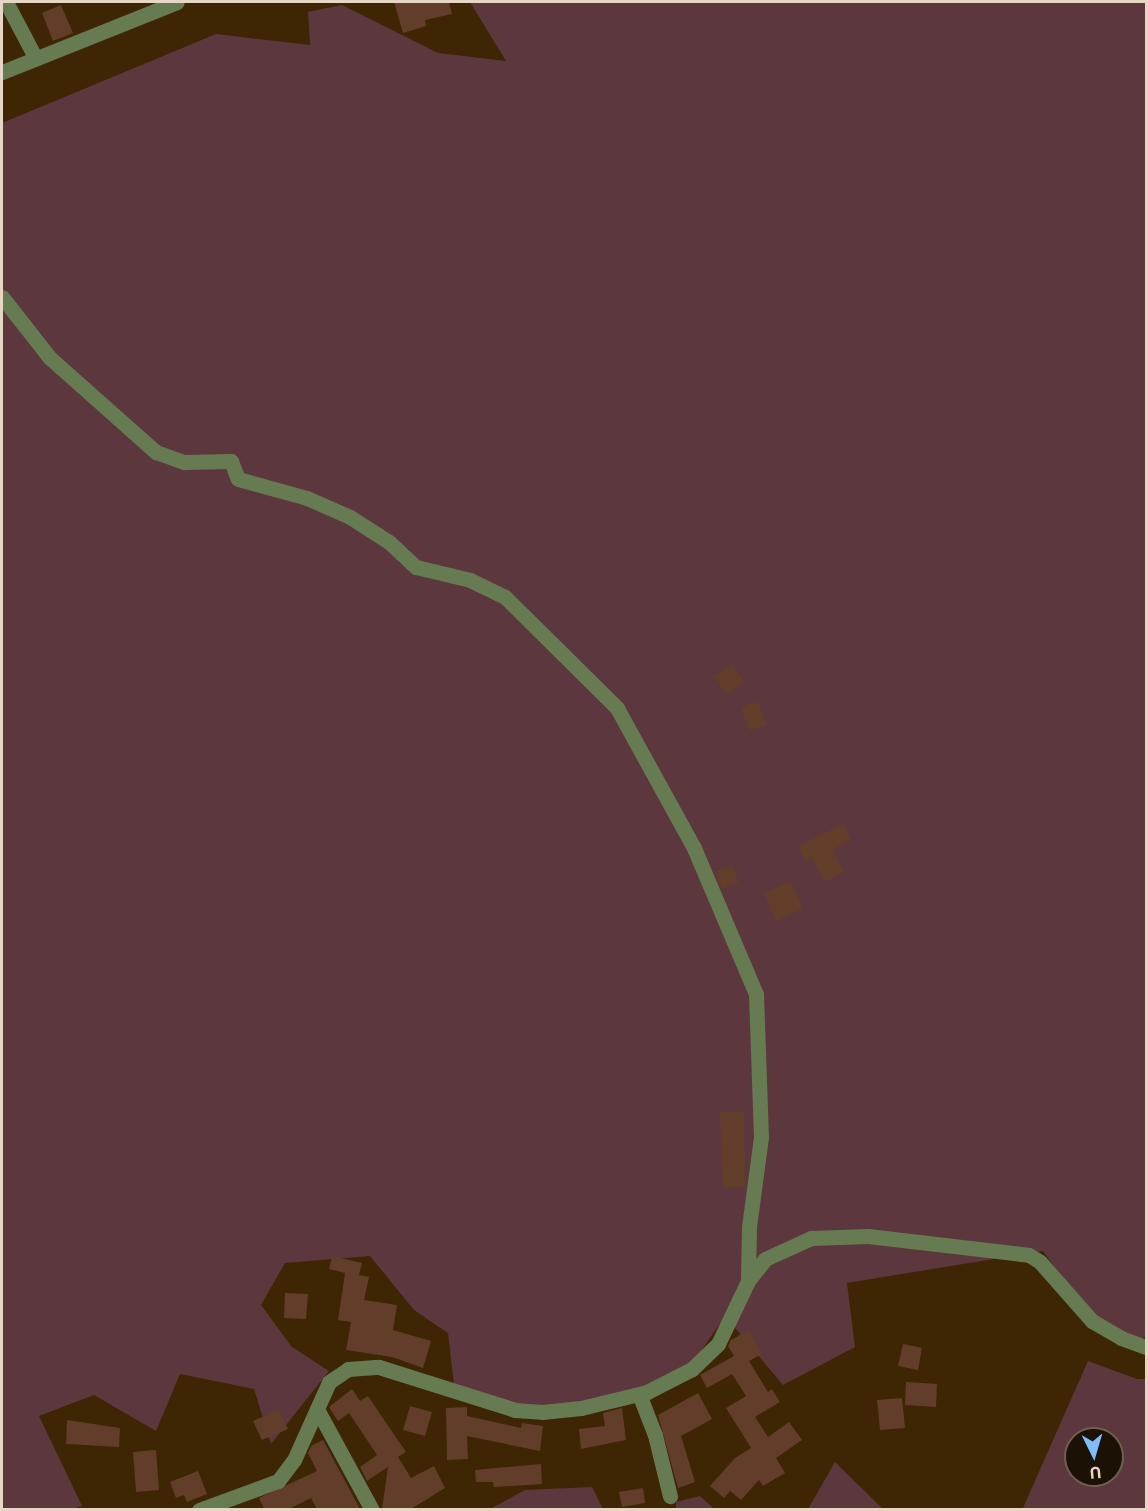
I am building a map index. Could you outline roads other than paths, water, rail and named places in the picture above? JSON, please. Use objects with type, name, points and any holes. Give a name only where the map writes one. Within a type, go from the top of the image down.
[{"type":"street","points":[[6,2],[36,59]]},
{"type":"street","points":[[2,72],[177,2]]},
{"type":"street","points":[[2,297],[50,358],[156,452],[184,462],[231,461],[238,479],[307,498],[350,517],[389,542],[416,567],[470,580],[505,597],[618,708],[694,848],[756,994],[761,1137],[749,1227],[748,1281]]},
{"type":"street","points":[[199,1509],[278,1481],[294,1460],[329,1382],[348,1369],[363,1365],[439,1384],[515,1410],[580,1407],[639,1394],[692,1369],[718,1344],[748,1281],[765,1259],[811,1238],[868,1236],[1013,1251],[1040,1262],[1092,1321],[1120,1338],[1146,1347]]},
{"type":"street","points":[[639,1394],[655,1435],[670,1496]]},
{"type":"street","points":[[317,1409],[372,1509]]}]
